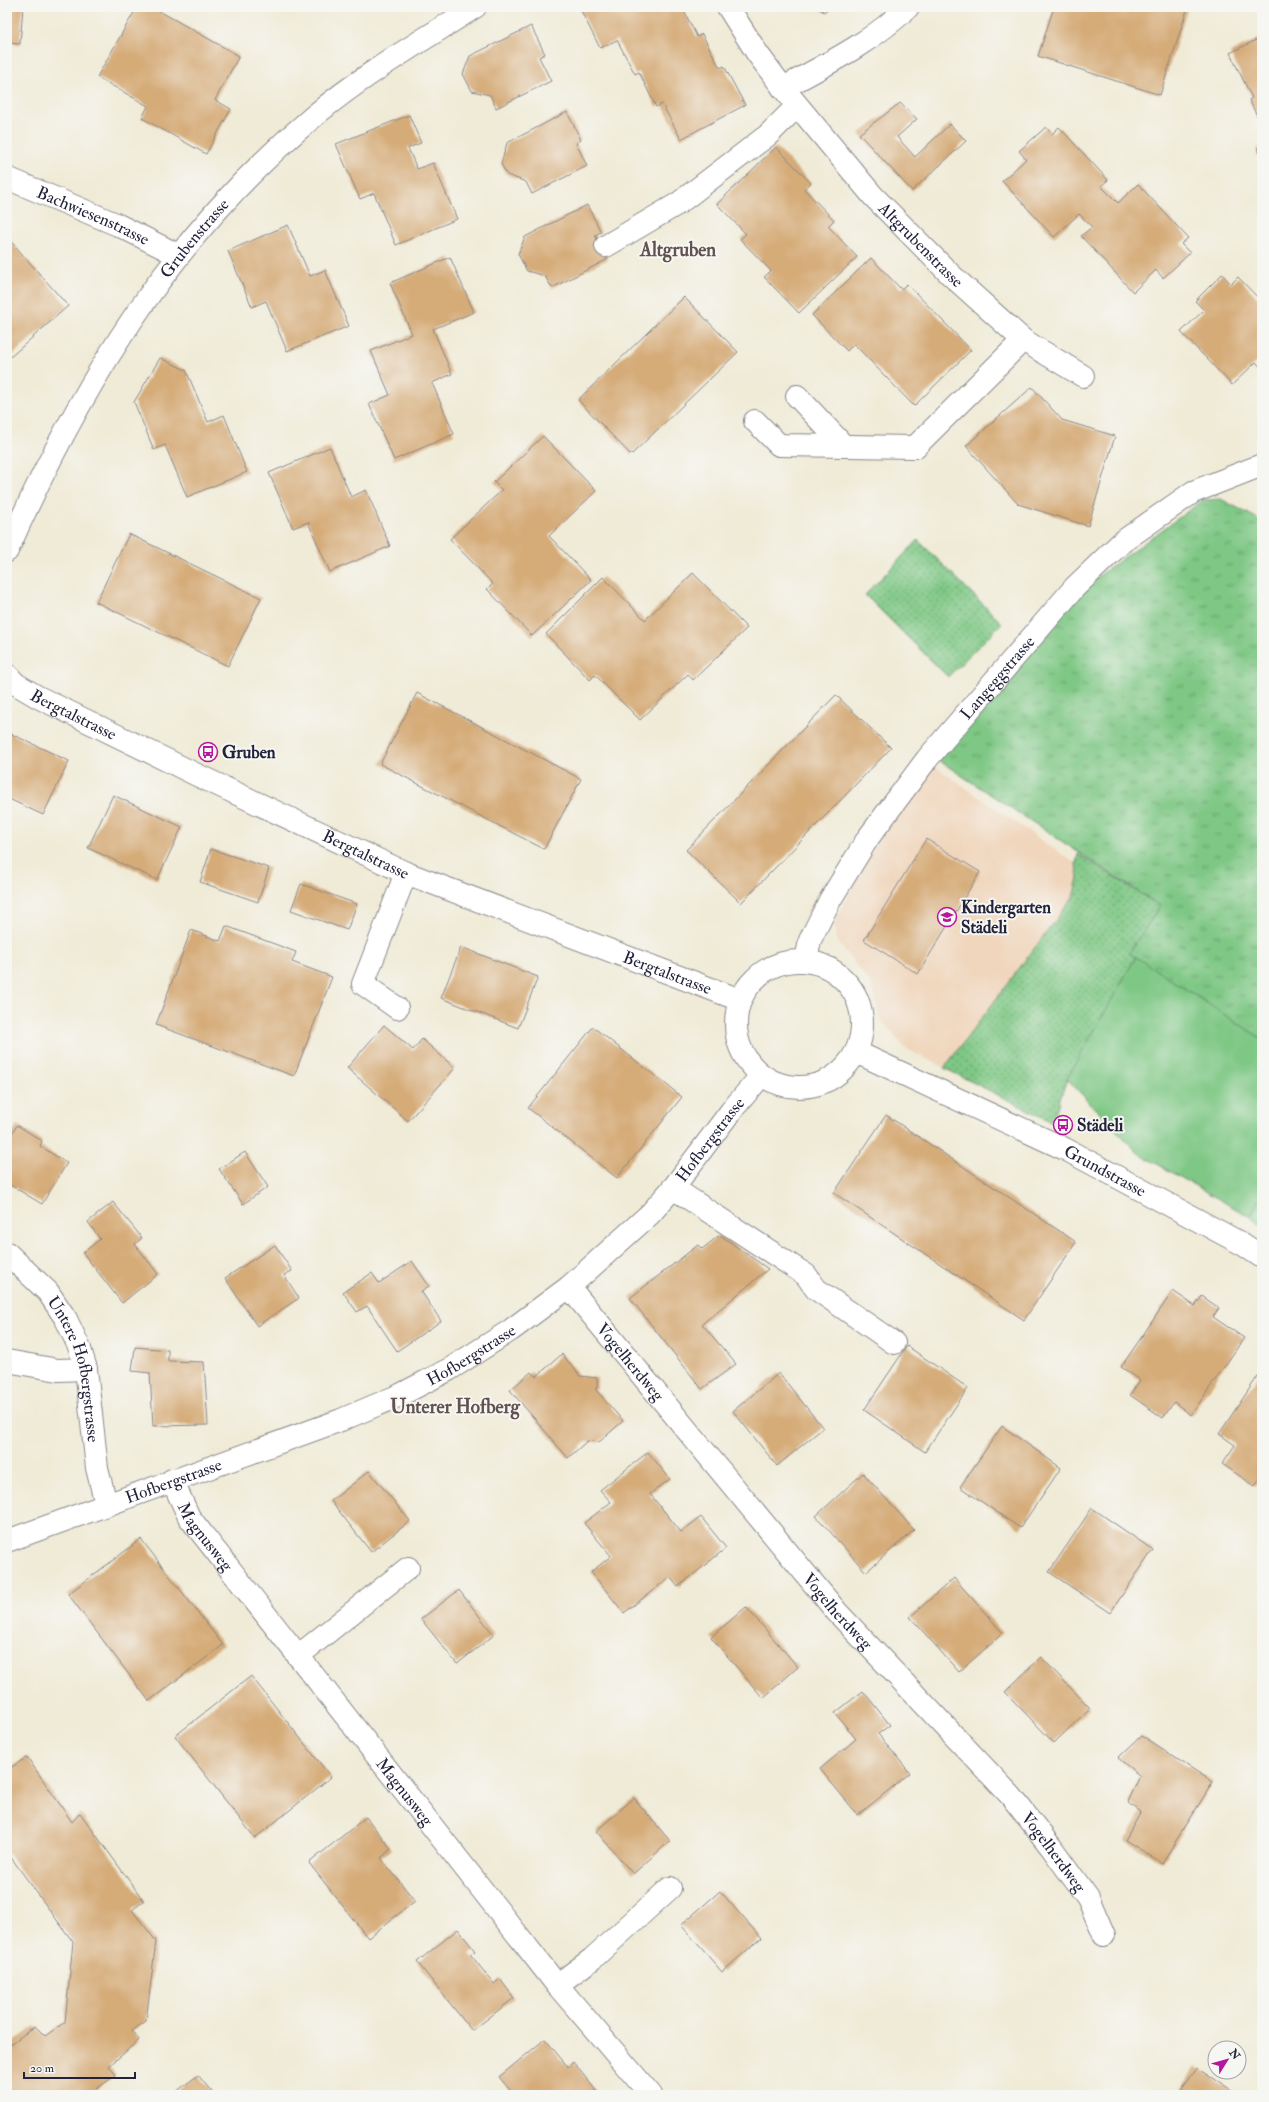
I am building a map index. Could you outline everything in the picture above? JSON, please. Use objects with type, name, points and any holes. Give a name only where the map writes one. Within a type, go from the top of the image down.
[{"type":"street","name":"Grubenstrasse","points":[[7,551],[35,487],[109,353],[178,255],[219,208],[266,160],[314,116],[368,74],[475,7]]},
{"type":"street","name":"Altgrubenstrasse","points":[[728,7],[757,53],[783,88],[873,196],[951,275],[1024,340],[1083,376]]},
{"type":"street","points":[[783,88],[878,34],[908,7]]},
{"type":"street","points":[[606,246],[679,203],[768,135],[797,106]]},
{"type":"street","name":"Bachwiesenstrasse","points":[[7,178],[118,225],[178,255]]},
{"type":"street","points":[[755,421],[779,445],[915,447],[1024,340]]},
{"type":"street","points":[[797,396],[844,446]]},
{"type":"street","name":"Langeggstrasse","points":[[806,961],[810,940],[830,900],[868,838],[927,759],[1075,587],[1122,542],[1193,492],[1262,465]]},
{"type":"street","name":"Bergtalstrasse","points":[[7,675],[16,684],[38,697],[197,776],[406,873],[740,1000]]},
{"type":"street","points":[[397,1008],[363,984],[406,873]]},
{"type":"street","points":[[806,961],[825,966],[842,978],[854,994],[861,1013],[862,1033],[856,1052],[846,1067],[836,1075],[814,1086],[796,1088],[777,1084],[761,1076],[746,1060],[737,1042],[735,1020],[740,1000],[750,983],[765,970],[783,963],[806,961]]},
{"type":"street","name":"Grundstrasse","points":[[856,1052],[1065,1149],[1244,1245],[1262,1257]]},
{"type":"street","name":"Hofbergstrasse","points":[[7,1541],[341,1420],[400,1395],[450,1369],[511,1330],[569,1287],[650,1214],[673,1188],[731,1111],[761,1076]]},
{"type":"street","points":[[673,1188],[806,1275],[816,1289],[894,1343]]},
{"type":"street","name":"Untere Hofbergstrasse","points":[[7,1253],[48,1292],[66,1319],[80,1349],[86,1369],[97,1468],[106,1504]]},
{"type":"street","name":"Vogelherdweg","points":[[569,1287],[837,1612],[1011,1796],[1052,1847],[1088,1898],[1104,1935]]},
{"type":"street","points":[[7,1361],[58,1370],[86,1369]]},
{"type":"street","name":"Magnusweg","points":[[172,1480],[188,1517],[557,1985],[651,2095]]},
{"type":"street","points":[[298,1656],[408,1568]]},
{"type":"street","points":[[557,1985],[592,1959],[670,1888]]},
{"type":"shaded area","name":"Kindergarten Städeli","points":[[934,766],[1076,864],[1078,878],[1073,897],[944,1068],[905,1048],[880,1019],[871,984],[836,940],[834,923],[872,849]]},
{"type":"green space","points":[[1221,499],[1262,521],[1262,1039],[1129,953],[1160,906],[938,760],[1086,585],[1203,500]]},
{"type":"green space","points":[[918,540],[1002,623],[948,677],[865,595]]},
{"type":"green space","points":[[1078,854],[1160,906],[1129,953],[1136,957],[1067,1079],[1052,1122],[944,1068],[1073,897],[1078,878],[1076,864]]},
{"type":"green space","points":[[1136,957],[1262,1039],[1262,1195],[1250,1217],[1138,1153],[1067,1079]]},
{"type":"green space","points":[[1262,1195],[1262,1226],[1250,1217]]},
{"type":"building","points":[[7,7],[23,7],[20,44],[7,43]]},
{"type":"building","points":[[137,7],[152,7],[239,56],[215,100],[231,109],[206,154],[142,118],[148,106],[97,77]]},
{"type":"building","points":[[579,7],[682,7],[697,37],[702,34],[720,68],[724,66],[745,105],[681,139],[662,104],[656,107],[639,72],[635,74],[617,40],[600,48]]},
{"type":"building","points":[[820,7],[833,7],[823,12]]},
{"type":"building","points":[[1054,7],[1188,7],[1160,95],[1038,56]]},
{"type":"building","points":[[531,26],[545,54],[539,57],[551,81],[496,108],[490,95],[472,91],[463,74],[470,56]]},
{"type":"building","points":[[1262,37],[1262,125],[1249,100],[1252,98],[1230,53]]},
{"type":"building","points":[[900,103],[917,119],[897,137],[915,157],[950,124],[966,141],[912,191],[859,134]]},
{"type":"building","points":[[567,112],[581,140],[576,143],[587,166],[532,194],[526,182],[507,175],[501,164],[507,143]]},
{"type":"building","points":[[409,115],[421,143],[408,148],[417,169],[433,163],[457,219],[396,245],[374,193],[360,199],[336,144]]},
{"type":"building","points":[[1046,127],[1052,134],[1059,127],[1108,180],[1101,186],[1118,203],[1138,184],[1188,238],[1181,244],[1190,253],[1163,278],[1156,270],[1133,292],[1081,236],[1092,227],[1079,214],[1054,237],[1002,181],[1026,159],[1019,151]]},
{"type":"building","points":[[1262,146],[1262,158],[1257,148]]},
{"type":"building","points":[[776,147],[811,183],[804,189],[834,220],[828,226],[857,257],[799,313],[764,277],[771,271],[740,239],[746,234],[717,204]]},
{"type":"building","points":[[587,205],[601,232],[595,235],[608,259],[552,288],[545,276],[527,271],[518,254],[525,237]]},
{"type":"building","points":[[288,225],[310,276],[325,270],[349,326],[287,351],[266,301],[252,307],[228,251]]},
{"type":"building","points":[[7,237],[68,306],[7,360]]},
{"type":"building","points":[[450,257],[474,312],[433,329],[452,374],[432,383],[454,434],[394,460],[369,404],[390,395],[371,351],[412,334],[390,283]]},
{"type":"building","points":[[871,258],[901,289],[907,284],[971,350],[914,406],[854,344],[847,351],[812,315]]},
{"type":"building","points":[[1222,274],[1231,284],[1238,277],[1262,302],[1262,369],[1256,362],[1232,385],[1181,332],[1204,310],[1195,301]]},
{"type":"building","points":[[684,297],[738,352],[631,455],[578,400]]},
{"type":"building","points":[[160,358],[186,370],[208,422],[224,415],[247,472],[187,497],[165,445],[154,450],[134,402]]},
{"type":"building","points":[[1032,387],[1062,420],[1115,436],[1088,526],[1018,504],[966,446]]},
{"type":"building","points":[[543,436],[596,491],[549,536],[591,580],[532,636],[487,589],[493,584],[450,539],[502,490],[494,482]]},
{"type":"building","points":[[330,447],[351,497],[366,490],[390,546],[330,572],[308,522],[293,528],[269,473]]},
{"type":"building","points":[[129,534],[261,598],[228,666],[96,602]]},
{"type":"building","points":[[693,573],[747,628],[693,680],[688,674],[640,720],[595,675],[590,680],[546,634],[603,577],[645,620]]},
{"type":"building","points":[[417,693],[581,779],[544,849],[380,764]]},
{"type":"building","points":[[836,695],[891,748],[741,903],[686,850]]},
{"type":"building","points":[[7,732],[69,761],[43,815],[7,798]]},
{"type":"building","points":[[113,795],[182,827],[157,880],[88,848]]},
{"type":"building","points":[[926,839],[980,872],[918,974],[864,940]]},
{"type":"building","points":[[211,849],[269,868],[258,902],[200,882]]},
{"type":"building","points":[[301,884],[357,904],[347,930],[291,910]]},
{"type":"building","points":[[226,926],[296,952],[292,962],[332,977],[294,1076],[156,1025],[191,930],[220,941]]},
{"type":"building","points":[[461,947],[538,977],[518,1028],[441,998]]},
{"type":"building","points":[[384,1025],[413,1050],[422,1039],[455,1068],[408,1121],[347,1068]]},
{"type":"building","points":[[593,1027],[682,1097],[617,1178],[528,1108]]},
{"type":"building","points":[[886,1115],[1076,1242],[1024,1320],[834,1193]]},
{"type":"building","points":[[17,1125],[42,1141],[40,1146],[67,1163],[42,1204],[7,1183],[7,1142]]},
{"type":"building","points":[[245,1152],[268,1187],[243,1204],[219,1169]]},
{"type":"building","points":[[113,1202],[142,1238],[135,1244],[158,1274],[122,1303],[83,1253],[100,1239],[88,1222]]},
{"type":"building","points":[[720,1235],[768,1269],[702,1324],[736,1364],[702,1389],[630,1298],[698,1245],[702,1249]]},
{"type":"building","points":[[275,1245],[292,1271],[284,1275],[299,1298],[257,1326],[225,1278]]},
{"type":"building","points":[[412,1261],[429,1286],[421,1291],[441,1321],[397,1351],[367,1306],[357,1312],[343,1292],[372,1273],[379,1283]]},
{"type":"building","points":[[1173,1291],[1195,1306],[1202,1296],[1219,1308],[1213,1317],[1244,1338],[1191,1415],[1174,1402],[1163,1418],[1130,1395],[1140,1380],[1121,1367]]},
{"type":"building","points":[[907,1346],[968,1388],[925,1452],[864,1410]]},
{"type":"building","points":[[135,1347],[168,1350],[168,1361],[204,1362],[208,1425],[153,1426],[150,1373],[132,1371]]},
{"type":"building","points":[[562,1354],[580,1376],[597,1378],[597,1388],[595,1389],[623,1421],[599,1442],[587,1441],[568,1458],[510,1390],[531,1372],[536,1377]]},
{"type":"building","points":[[1262,1370],[1262,1476],[1255,1486],[1222,1464],[1235,1445],[1219,1434]]},
{"type":"building","points":[[779,1373],[823,1428],[777,1466],[733,1411]]},
{"type":"building","points":[[1002,1426],[1061,1468],[1020,1528],[960,1487]]},
{"type":"building","points":[[648,1452],[670,1479],[650,1494],[681,1532],[701,1517],[726,1548],[678,1587],[670,1577],[624,1613],[591,1572],[611,1556],[584,1523],[611,1502],[600,1490]]},
{"type":"building","points":[[369,1471],[410,1521],[371,1552],[331,1501]]},
{"type":"building","points":[[863,1473],[914,1530],[866,1572],[816,1516]]},
{"type":"building","points":[[1092,1508],[1153,1550],[1110,1613],[1049,1572]]},
{"type":"building","points":[[141,1539],[223,1645],[149,1701],[68,1594]]},
{"type":"building","points":[[954,1578],[1003,1633],[959,1672],[910,1617]]},
{"type":"building","points":[[459,1590],[494,1635],[457,1664],[421,1619]]},
{"type":"building","points":[[746,1607],[798,1667],[763,1698],[711,1637]]},
{"type":"building","points":[[1041,1657],[1090,1708],[1054,1743],[1005,1692]]},
{"type":"building","points":[[251,1676],[331,1777],[255,1838],[175,1736]]},
{"type":"building","points":[[863,1691],[890,1725],[878,1734],[910,1773],[858,1815],[820,1769],[856,1739],[835,1713]]},
{"type":"building","points":[[1141,1736],[1213,1782],[1162,1863],[1125,1840],[1141,1812],[1128,1802],[1140,1776],[1118,1758]]},
{"type":"building","points":[[27,1757],[72,1822],[80,1813],[144,1901],[132,1910],[156,1941],[146,2021],[132,2031],[139,2040],[109,2066],[116,2075],[88,2095],[7,2095],[7,2047],[35,2026],[45,2036],[65,2022],[73,1942],[7,1852],[7,1770]]},
{"type":"building","points":[[634,1798],[670,1841],[633,1874],[596,1831]]},
{"type":"building","points":[[366,1817],[391,1849],[381,1858],[415,1901],[368,1938],[309,1863]]},
{"type":"building","points":[[720,1891],[761,1938],[722,1972],[681,1925]]},
{"type":"building","points":[[458,1929],[475,1951],[470,1954],[494,1984],[500,1979],[514,1998],[472,2031],[417,1962]]},
{"type":"building","points":[[545,2039],[568,2067],[573,2062],[598,2093],[596,2095],[514,2095],[499,2077]]},
{"type":"building","points":[[1196,2067],[1207,2075],[1207,2080],[1215,2080],[1237,2095],[1178,2095]]},
{"type":"building","points":[[198,2075],[214,2095],[172,2095]]},
{"type":"place","name":"Gruben","points":[[208,752]]},
{"type":"place","name":"Kindergarten Städeli","points":[[947,917]]},
{"type":"place","name":"Städeli","points":[[1063,1125]]},
{"type":"district","name":"Altgruben","points":[[678,250]]},
{"type":"district","name":"Unterer Hofberg","points":[[455,1407]]}]
